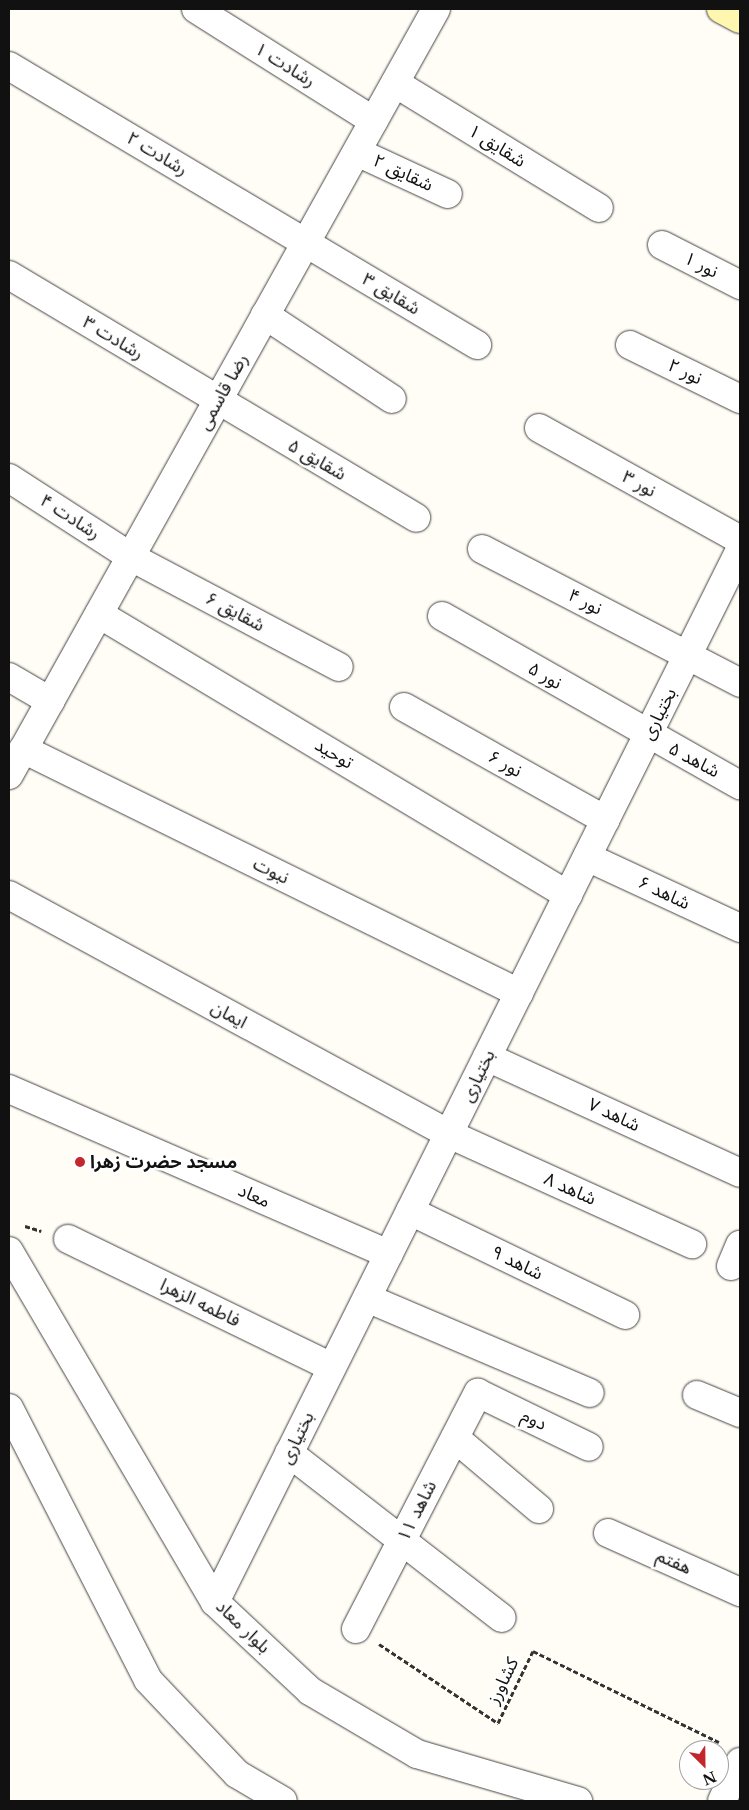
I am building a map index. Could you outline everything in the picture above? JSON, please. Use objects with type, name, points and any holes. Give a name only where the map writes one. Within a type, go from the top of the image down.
[{"type":"main road","points":[[721,9],[740,19]]},
{"type":"street","name":"رشادت ۱","points":[[196,9],[374,121]]},
{"type":"street","name":"رضا قاسمی","points":[[9,775],[436,9]]},
{"type":"street","name":"رشادت ۲","points":[[9,66],[306,242]]},
{"type":"street","name":"شقایق ۱","points":[[395,83],[599,208]]},
{"type":"street","name":"شقایق ۲","points":[[357,152],[448,194]]},
{"type":"street","name":"شقایق ۳","points":[[306,242],[477,345]]},
{"type":"street","name":"نور ۱","points":[[662,246],[740,285]]},
{"type":"street","name":"رشادت ۳","points":[[9,275],[217,402]]},
{"type":"street","points":[[265,316],[392,400]]},
{"type":"street","name":"نور ۲","points":[[630,345],[740,399]]},
{"type":"street","name":"شقایق ۵","points":[[217,402],[416,518]]},
{"type":"street","name":"نور ۳","points":[[539,428],[740,540]]},
{"type":"street","name":"رشادت ۴","points":[[9,478],[131,557]]},
{"type":"street","name":"نور ۴","points":[[482,549],[740,683]]},
{"type":"street","name":"بختیاری","points":[[215,1602],[647,736],[688,656],[731,591],[740,550]]},
{"type":"street","name":"شقایق ۶","points":[[131,557],[340,667]]},
{"type":"street","name":"توحید","points":[[99,614],[568,895]]},
{"type":"street","name":"نور ۵","points":[[442,616],[647,736]]},
{"type":"street","points":[[9,677],[50,701]]},
{"type":"street","name":"نور ۶","points":[[404,707],[605,820]]},
{"type":"street","name":"شاهد ۵","points":[[647,736],[740,785]]},
{"type":"street","name":"نبوت","points":[[23,749],[519,993]]},
{"type":"street","name":"شاهد ۶","points":[[587,857],[740,928]]},
{"type":"street","name":"ایمان","points":[[9,895],[448,1134]]},
{"type":"street","name":"شاهد ۷","points":[[487,1057],[740,1173]]},
{"type":"street","name":"معاد","points":[[9,1089],[389,1254]]},
{"type":"street","name":"شاهد ۸","points":[[448,1134],[692,1244]]},
{"type":"street","name":"شاهد ۹","points":[[410,1211],[625,1315]]},
{"type":"street","name":"فاطمه الزهرا","points":[[68,1239],[332,1367]]},
{"type":"street","name":"بلوار معاد","points":[[9,1251],[215,1602],[310,1691],[417,1754],[578,1801]]},
{"type":"street","points":[[367,1298],[590,1393]]},
{"type":"street","name":"شاهد ۱۱","points":[[356,1629],[478,1393]]},
{"type":"street","name":"دوم","points":[[478,1393],[589,1447]]},
{"type":"street","points":[[697,1395],[740,1413]]},
{"type":"street","points":[[9,1408],[148,1680],[237,1774],[283,1801]]},
{"type":"street","points":[[455,1438],[540,1509]]},
{"type":"street","points":[[289,1453],[502,1618]]},
{"type":"street","name":"هفتم","points":[[608,1533],[740,1592]]},
{"type":"street","points":[[722,1801],[732,1753]]},
{"type":"path","points":[[17,1223],[68,1239]]},
{"type":"path","name":"کشاورز","points":[[356,1629],[498,1723],[533,1651],[732,1753]]},
{"type":"place","name":"مسجد حضرت زهرا","points":[[80,1162]]}]
